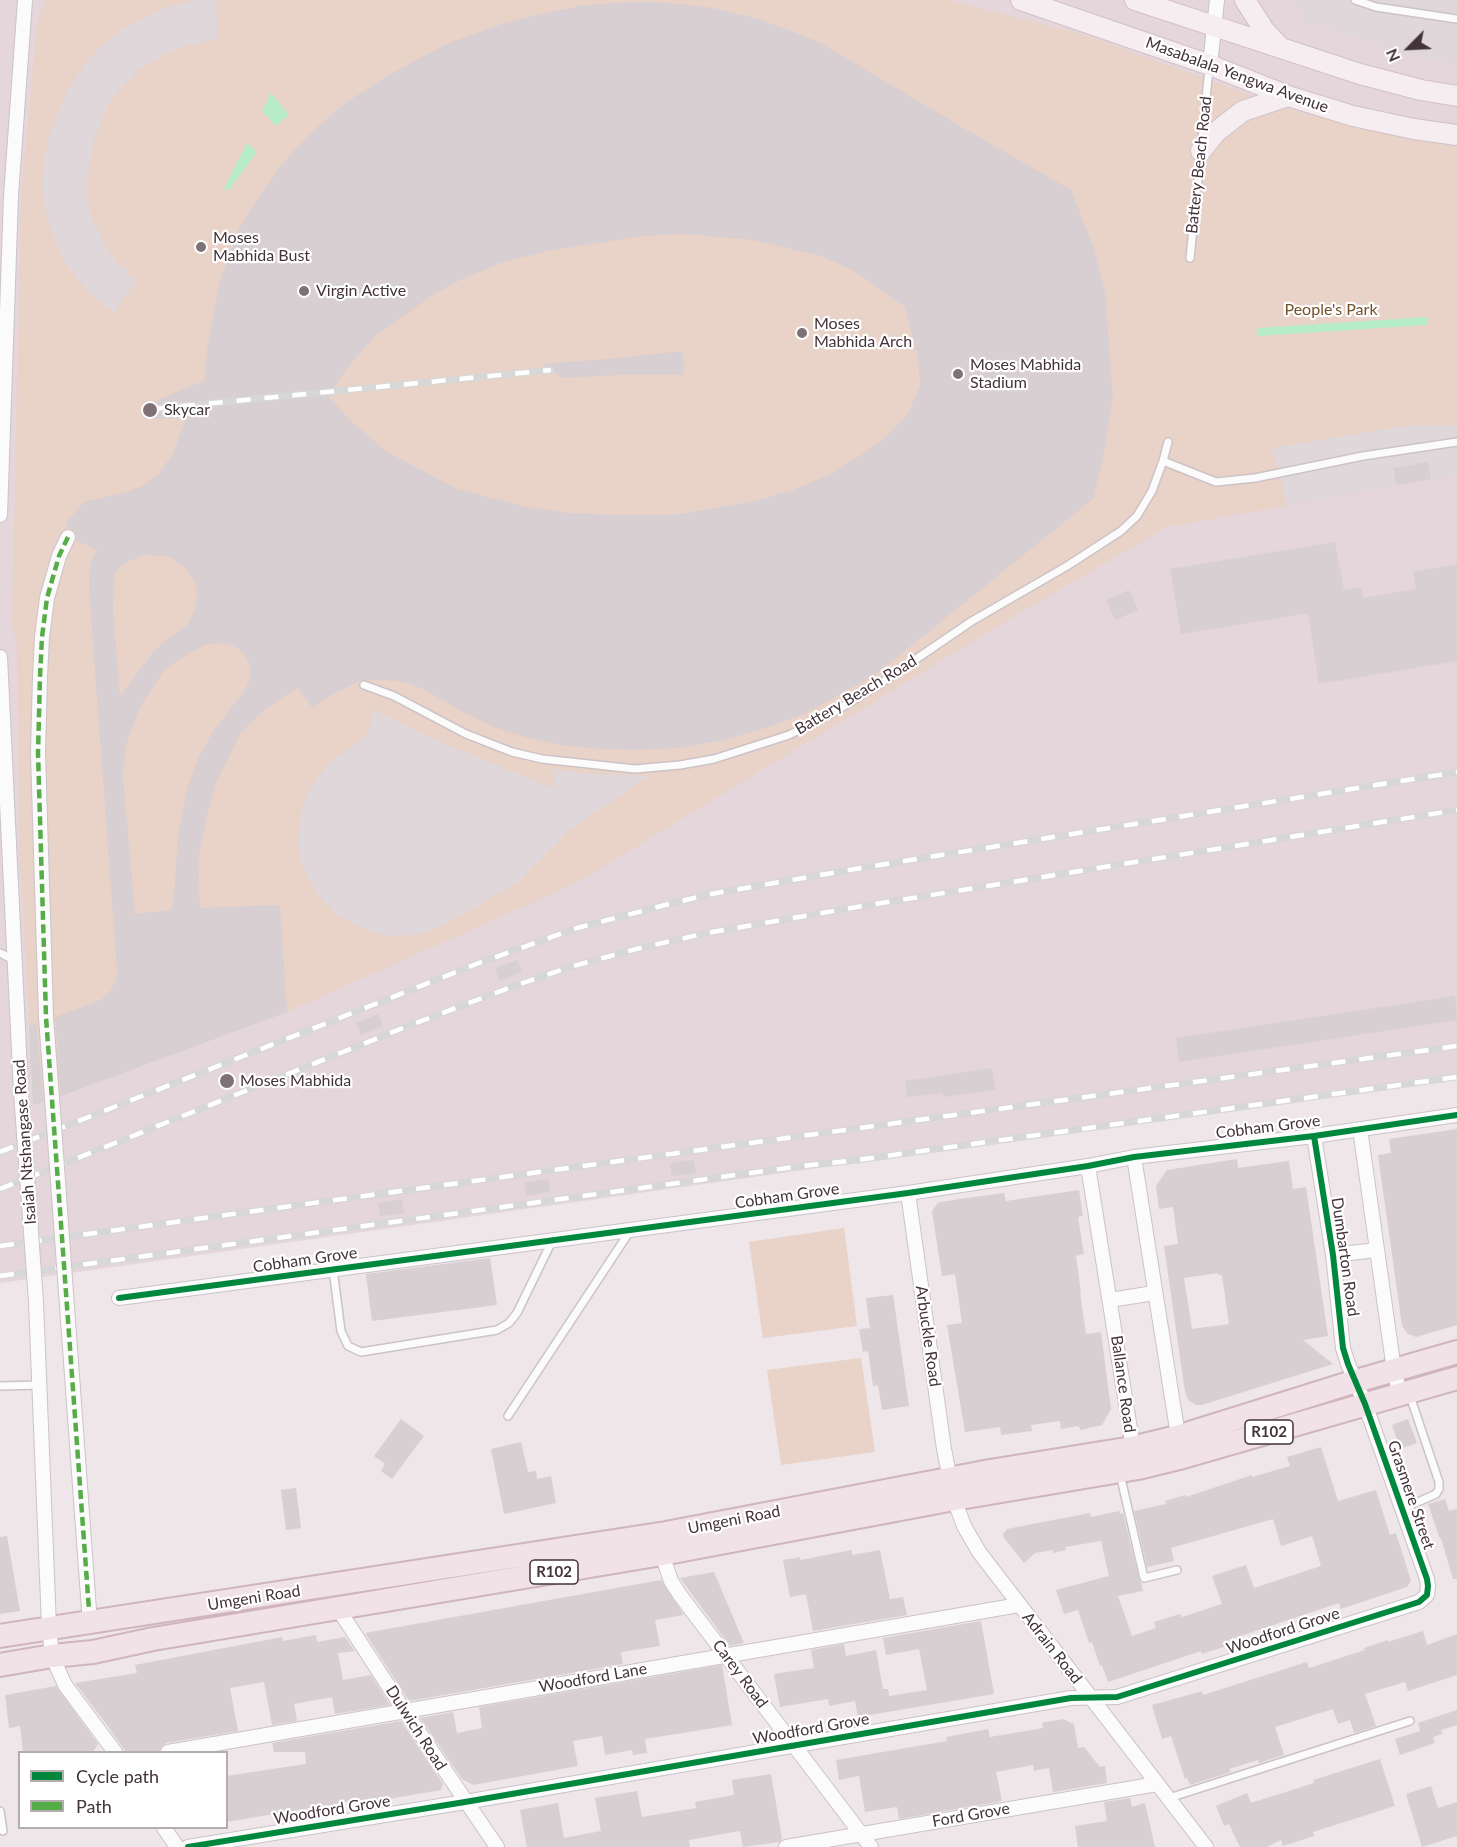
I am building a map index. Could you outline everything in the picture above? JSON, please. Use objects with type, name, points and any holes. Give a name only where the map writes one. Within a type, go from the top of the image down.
[{"type":"main road","name":"Masabalala Yengwa Avenue","points":[[1021,0],[1210,65],[1288,96],[1353,116],[1414,129],[1457,135]]},
{"type":"main road","points":[[1135,0],[1360,74],[1421,90],[1457,96]]},
{"type":"main road","points":[[1245,0],[1264,30],[1282,49]]},
{"type":"main road","points":[[1201,151],[1216,132],[1243,111],[1288,96]]},
{"type":"main road","name":"Umgeni Road","points":[[1180,1447],[1356,1381],[1457,1352]]},
{"type":"main road","name":"Umgeni Road","points":[[0,1636],[1130,1462],[1180,1447],[1365,1404],[1457,1377]]},
{"type":"main road","name":"Umgeni Road","points":[[0,1665],[93,1652],[153,1639],[337,1607],[662,1554],[952,1489]]},
{"type":"street","points":[[0,515],[4,291],[25,0]]},
{"type":"street","name":"Battery Beach Road","points":[[1210,65],[1216,0]]},
{"type":"street","points":[[68,537],[59,556],[47,598],[40,677],[39,788],[46,1017],[89,1610]]},
{"type":"street","name":"Isaiah Ntshangase Road","points":[[0,657],[2,775],[36,1302],[49,1628],[52,1656],[65,1685],[114,1751]]},
{"type":"street","name":"Cobham Grove","points":[[119,1298],[908,1193],[1134,1157],[1314,1136],[1457,1115]]},
{"type":"street","name":"Dumbarton Road","points":[[1360,1130],[1394,1370],[1404,1393]]},
{"type":"street","name":"Dumbarton Road","points":[[1314,1136],[1333,1256],[1343,1348],[1365,1404]]},
{"type":"street","points":[[1134,1157],[1180,1447]]},
{"type":"street","name":"Ballance Road","points":[[1088,1166],[1110,1300],[1130,1462]]},
{"type":"street","name":"Arbuckle Road","points":[[908,1193],[944,1449],[952,1489]]},
{"type":"street","name":"Dumbarton Road","points":[[1333,1256],[1376,1250]]},
{"type":"street","points":[[1110,1300],[1154,1293]]},
{"type":"street","name":"Grasmere Street","points":[[1365,1404],[1426,1579],[1427,1595]]},
{"type":"street","name":"Adrain Road","points":[[952,1489],[964,1526],[979,1552],[1206,1847]]},
{"type":"street","name":"Carey Road","points":[[662,1554],[671,1581],[871,1847]]},
{"type":"street","name":"Woodford Grove","points":[[188,1847],[1071,1698],[1117,1697],[1419,1602],[1427,1595]]},
{"type":"street","name":"Woodford Lane","points":[[174,1751],[1019,1605]]},
{"type":"street","name":"Dulwich Road","points":[[337,1607],[497,1847]]},
{"type":"street","name":"Ford Grove","points":[[786,1847],[1157,1784]]},
{"type":"street","points":[[165,1829],[177,1847]]},
{"type":"lane","points":[[1355,0],[1376,8],[1457,19]]},
{"type":"lane","name":"Battery Beach Road","points":[[1190,258],[1210,65]]},
{"type":"lane","name":"Battery Beach Road","points":[[364,685],[394,696],[466,734],[512,752],[542,759],[635,769],[714,759],[789,735],[836,711],[980,616],[1098,547],[1121,531],[1137,516],[1152,491],[1168,442]]},
{"type":"lane","points":[[1163,461],[1216,482],[1457,442]]},
{"type":"lane","points":[[0,953],[14,960]]},
{"type":"lane","points":[[508,1416],[631,1230]]},
{"type":"lane","points":[[333,1269],[341,1331],[348,1346],[361,1352],[497,1330],[509,1323],[517,1313],[552,1240]]},
{"type":"lane","points":[[0,1386],[40,1385]]},
{"type":"lane","points":[[1402,1509],[1436,1494],[1439,1489],[1439,1482],[1404,1393]]},
{"type":"lane","points":[[1130,1462],[1143,1578],[1177,1570]]},
{"type":"lane","points":[[1169,1798],[1410,1720]]},
{"type":"lane","points":[[0,1811],[3,1831]]},
{"type":"shaded area","points":[[0,0],[1457,0],[1457,1078],[0,1283]]},
{"type":"shaded area","points":[[196,0],[216,0],[218,39],[166,53],[138,71],[107,107],[94,140],[87,179],[87,196],[91,216],[107,248],[117,262],[137,281],[113,313],[88,292],[64,262],[54,237],[46,212],[42,185],[48,139],[66,93],[90,57],[119,31],[135,22],[165,8]]},
{"type":"shaded area","points":[[1294,0],[1457,0],[1457,63],[1426,60],[1304,21]]},
{"type":"shaded area","points":[[271,93],[289,115],[276,126],[262,111]]},
{"type":"shaded area","points":[[247,143],[257,152],[229,190],[224,189]]},
{"type":"shaded area","points":[[1427,317],[1427,325],[1257,336],[1257,328]]},
{"type":"shaded area","points":[[1410,425],[1457,425],[1457,475],[1287,505],[1272,448]]},
{"type":"shaded area","points":[[372,709],[436,740],[552,788],[555,778],[552,769],[592,774],[649,776],[572,828],[518,882],[474,908],[433,930],[416,935],[390,936],[367,931],[336,914],[319,895],[310,882],[300,857],[298,842],[300,818],[306,796],[329,763],[365,736],[371,725]]},
{"type":"green space","name":"People's Park","points":[[46,0],[949,0],[1084,35],[1303,114],[1457,147],[1457,475],[1167,527],[1013,617],[578,882],[287,1012],[34,1105],[19,841],[17,644],[12,623],[21,195],[37,23]]},
{"type":"green space","points":[[844,1228],[857,1326],[763,1338],[749,1242]]},
{"type":"green space","points":[[861,1358],[875,1452],[781,1465],[767,1370]]},
{"type":"building","points":[[660,2],[708,7],[762,20],[819,42],[1071,190],[1095,251],[1105,291],[1113,396],[1094,498],[875,675],[808,712],[766,728],[723,740],[680,748],[640,750],[567,746],[528,738],[496,728],[408,683],[362,680],[327,697],[313,709],[298,688],[268,707],[241,733],[215,785],[198,861],[200,908],[280,905],[287,1012],[61,1096],[55,1017],[101,1000],[116,981],[117,971],[89,589],[90,564],[97,550],[76,540],[75,531],[66,528],[68,520],[84,502],[142,486],[158,474],[173,454],[186,418],[144,419],[143,402],[156,401],[205,380],[207,349],[219,284],[239,229],[279,168],[297,147],[344,104],[390,74],[449,43],[502,24],[585,5]],"holes":[[[687,234],[753,240],[817,255],[844,266],[905,307],[918,357],[920,386],[908,414],[885,438],[857,457],[831,474],[793,490],[755,501],[674,515],[621,515],[568,513],[522,506],[457,489],[387,452],[354,424],[328,396],[354,359],[378,334],[433,295],[458,281],[500,263],[548,251],[641,236]],[[144,555],[172,558],[183,566],[195,582],[197,590],[194,612],[188,624],[154,651],[120,696],[113,611],[114,575],[123,564]],[[218,643],[239,649],[250,665],[250,680],[214,730],[199,756],[187,789],[178,836],[171,910],[135,914],[123,776],[126,746],[140,707],[162,673],[169,666],[205,645]]]},
{"type":"building","points":[[683,351],[684,375],[562,378],[542,364],[618,358]]},
{"type":"building","points":[[1428,462],[1431,479],[1396,485],[1393,468]]},
{"type":"building","points":[[1335,542],[1344,590],[1361,587],[1363,598],[1416,589],[1413,572],[1457,564],[1457,661],[1319,684],[1308,613],[1181,634],[1170,569]]},
{"type":"building","points":[[1129,590],[1138,610],[1115,620],[1106,600]]},
{"type":"building","points":[[517,960],[522,972],[499,981],[495,968]]},
{"type":"building","points":[[1455,996],[1457,1020],[1179,1062],[1176,1038]]},
{"type":"building","points":[[378,1014],[383,1026],[361,1035],[356,1023]]},
{"type":"building","points":[[37,1023],[43,1102],[33,1105],[29,1026]]},
{"type":"building","points":[[992,1068],[995,1090],[943,1097],[943,1093],[907,1097],[905,1081]]},
{"type":"building","points":[[1457,1129],[1457,1325],[1416,1337],[1408,1334],[1402,1326],[1378,1155],[1391,1153],[1389,1139]]},
{"type":"building","points":[[1237,1159],[1238,1168],[1289,1161],[1293,1189],[1306,1187],[1328,1336],[1303,1340],[1333,1364],[1202,1405],[1189,1401],[1185,1392],[1164,1246],[1178,1244],[1173,1207],[1159,1209],[1156,1186],[1167,1170]],"holes":[[[1218,1273],[1222,1275],[1229,1324],[1192,1329],[1184,1278]]]},
{"type":"building","points":[[694,1160],[696,1173],[672,1176],[670,1163]]},
{"type":"building","points":[[548,1179],[550,1192],[526,1196],[524,1183]]},
{"type":"building","points":[[1079,1190],[1083,1216],[1078,1217],[1084,1254],[1076,1256],[1080,1293],[1086,1334],[1101,1332],[1111,1409],[1102,1425],[1081,1430],[1078,1426],[1061,1429],[1060,1421],[1031,1425],[1032,1431],[1001,1435],[1000,1427],[965,1432],[947,1325],[962,1323],[955,1274],[942,1276],[932,1211],[938,1203],[959,1199],[1004,1193],[1006,1201]]},
{"type":"building","points":[[402,1199],[404,1213],[380,1216],[378,1203]]},
{"type":"building","points":[[490,1258],[497,1305],[372,1321],[366,1274]]},
{"type":"building","points":[[893,1295],[909,1406],[882,1410],[878,1385],[873,1386],[868,1351],[863,1352],[859,1329],[870,1328],[866,1298]]},
{"type":"building","points":[[401,1419],[424,1436],[392,1479],[381,1471],[385,1464],[374,1456]]},
{"type":"building","points":[[1408,1419],[1417,1443],[1400,1449],[1392,1425]]},
{"type":"building","points":[[521,1442],[528,1472],[536,1471],[537,1479],[551,1476],[556,1503],[504,1514],[491,1449]]},
{"type":"building","points":[[1321,1447],[1338,1501],[1376,1490],[1390,1535],[1396,1533],[1411,1581],[1407,1587],[1341,1609],[1339,1603],[1229,1640],[1230,1645],[1202,1654],[1201,1651],[1108,1682],[1092,1642],[1089,1643],[1078,1610],[1064,1614],[1056,1590],[1109,1576],[1101,1541],[1065,1547],[1066,1550],[1053,1553],[1053,1550],[1035,1553],[1024,1563],[1004,1538],[1003,1534],[1007,1529],[1090,1513],[1091,1517],[1120,1511],[1120,1514],[1123,1513],[1143,1591],[1118,1596],[1132,1636],[1156,1628],[1154,1622],[1180,1614],[1182,1617],[1222,1604],[1212,1576],[1246,1565],[1254,1588],[1321,1566],[1312,1536],[1281,1546],[1273,1519],[1171,1548],[1174,1561],[1147,1567],[1134,1511],[1166,1504],[1165,1501],[1185,1495],[1186,1497],[1252,1475],[1252,1477],[1290,1466],[1287,1457]]},
{"type":"building","points":[[296,1488],[301,1528],[286,1530],[281,1490]]},
{"type":"building","points":[[1445,1499],[1449,1511],[1457,1509],[1457,1579],[1453,1579],[1428,1504]]},
{"type":"building","points":[[7,1536],[20,1611],[0,1614],[0,1537]]},
{"type":"building","points":[[852,1550],[852,1555],[880,1550],[890,1599],[903,1597],[907,1615],[813,1631],[806,1594],[790,1597],[783,1560],[800,1557],[800,1560]]},
{"type":"building","points":[[714,1572],[744,1643],[730,1646],[680,1578]]},
{"type":"building","points":[[661,1580],[684,1615],[655,1620],[660,1646],[621,1652],[623,1664],[409,1701],[365,1633]]},
{"type":"building","points":[[981,1621],[994,1694],[858,1717],[855,1701],[829,1706],[828,1699],[780,1707],[774,1674],[814,1668],[811,1650],[844,1644],[846,1656],[876,1650],[883,1689],[888,1689],[889,1696],[927,1690],[919,1649],[886,1655],[883,1638]]},
{"type":"building","points":[[1423,1631],[1427,1645],[1457,1634],[1457,1675],[1408,1691],[1405,1682],[1365,1694],[1376,1726],[1354,1733],[1350,1720],[1338,1724],[1333,1709],[1275,1727],[1284,1755],[1229,1769],[1231,1772],[1190,1785],[1187,1778],[1185,1779],[1171,1736],[1162,1739],[1152,1705],[1202,1691],[1203,1695],[1307,1662],[1309,1668],[1388,1640],[1388,1642]]},
{"type":"building","points":[[316,1635],[317,1642],[345,1637],[355,1651],[338,1653],[343,1680],[371,1675],[390,1705],[335,1714],[332,1697],[294,1704],[297,1721],[272,1725],[264,1682],[230,1688],[238,1731],[166,1743],[160,1751],[125,1751],[75,1683],[137,1673],[135,1665],[282,1637],[283,1641]]},
{"type":"building","points":[[722,1665],[732,1725],[645,1739],[647,1753],[633,1755],[632,1750],[605,1755],[602,1736],[573,1741],[578,1766],[473,1785],[462,1779],[420,1718],[453,1712],[457,1733],[482,1728],[479,1707]]},
{"type":"building","points":[[56,1686],[98,1744],[94,1751],[23,1751],[20,1726],[9,1728],[5,1695]]},
{"type":"building","points":[[1457,1710],[1457,1725],[1441,1730],[1442,1734],[1433,1737],[1435,1743],[1400,1755],[1395,1739],[1420,1731],[1418,1723]]},
{"type":"building","points":[[1063,1719],[1074,1724],[1078,1748],[1084,1747],[1100,1767],[1105,1766],[1107,1783],[1053,1792],[1049,1768],[1034,1771],[1033,1765],[996,1772],[1002,1801],[899,1819],[897,1807],[865,1812],[859,1776],[839,1780],[836,1760],[947,1741],[946,1737],[988,1729],[990,1737],[1043,1728],[1042,1723]]},
{"type":"building","points":[[401,1721],[443,1784],[441,1790],[359,1804],[359,1800],[228,1822],[228,1776],[306,1764],[305,1752],[274,1752],[272,1743]]},
{"type":"building","points":[[1380,1759],[1395,1806],[1313,1832],[1314,1836],[1283,1846],[1281,1840],[1267,1847],[1240,1847],[1229,1824],[1224,1826],[1216,1806],[1247,1793],[1251,1803]]},
{"type":"building","points":[[771,1774],[782,1839],[779,1842],[743,1847],[740,1831],[689,1840],[690,1847],[527,1847],[520,1810],[558,1803],[564,1838],[601,1831],[595,1798],[637,1791],[642,1817],[696,1808],[695,1802],[734,1795],[732,1780]]},
{"type":"building","points":[[1431,1786],[1438,1808],[1457,1802],[1457,1836],[1422,1847],[1406,1794]]},
{"type":"building","points":[[1130,1798],[1132,1807],[1145,1803],[1155,1847],[1078,1847],[1075,1826],[1107,1821],[1104,1802]]},
{"type":"railway","points":[[153,409],[551,370]]},
{"type":"railway","points":[[0,1152],[479,963],[577,928],[665,905],[711,894],[855,869],[1457,772]]},
{"type":"railway","points":[[0,1189],[408,1026],[570,967],[636,949],[707,933],[845,909],[1457,810]]},
{"type":"railway","points":[[0,1246],[1457,1046]]},
{"type":"railway","points":[[0,1276],[1457,1077]]},
{"type":"marked path","points":[[68,537],[59,556],[47,598],[42,637],[38,753],[46,1017],[89,1610]]},
{"type":"cycle path","points":[[119,1298],[908,1193],[1134,1157],[1314,1136],[1457,1115]]},
{"type":"cycle path","points":[[188,1847],[1071,1698],[1117,1697],[1419,1602],[1427,1595],[1427,1579],[1343,1348],[1333,1255],[1314,1136]]},
{"type":"place","name":"Moses Mabhida Bust","points":[[201,247]]},
{"type":"place","name":"Virgin Active","points":[[304,291]]},
{"type":"place","name":"Moses Mabhida Arch","points":[[802,333]]},
{"type":"place","name":"Moses Mabhida Stadium","points":[[958,374]]},
{"type":"place","name":"Skycar","points":[[150,410]]},
{"type":"place","name":"Moses Mabhida","points":[[227,1081]]}]
